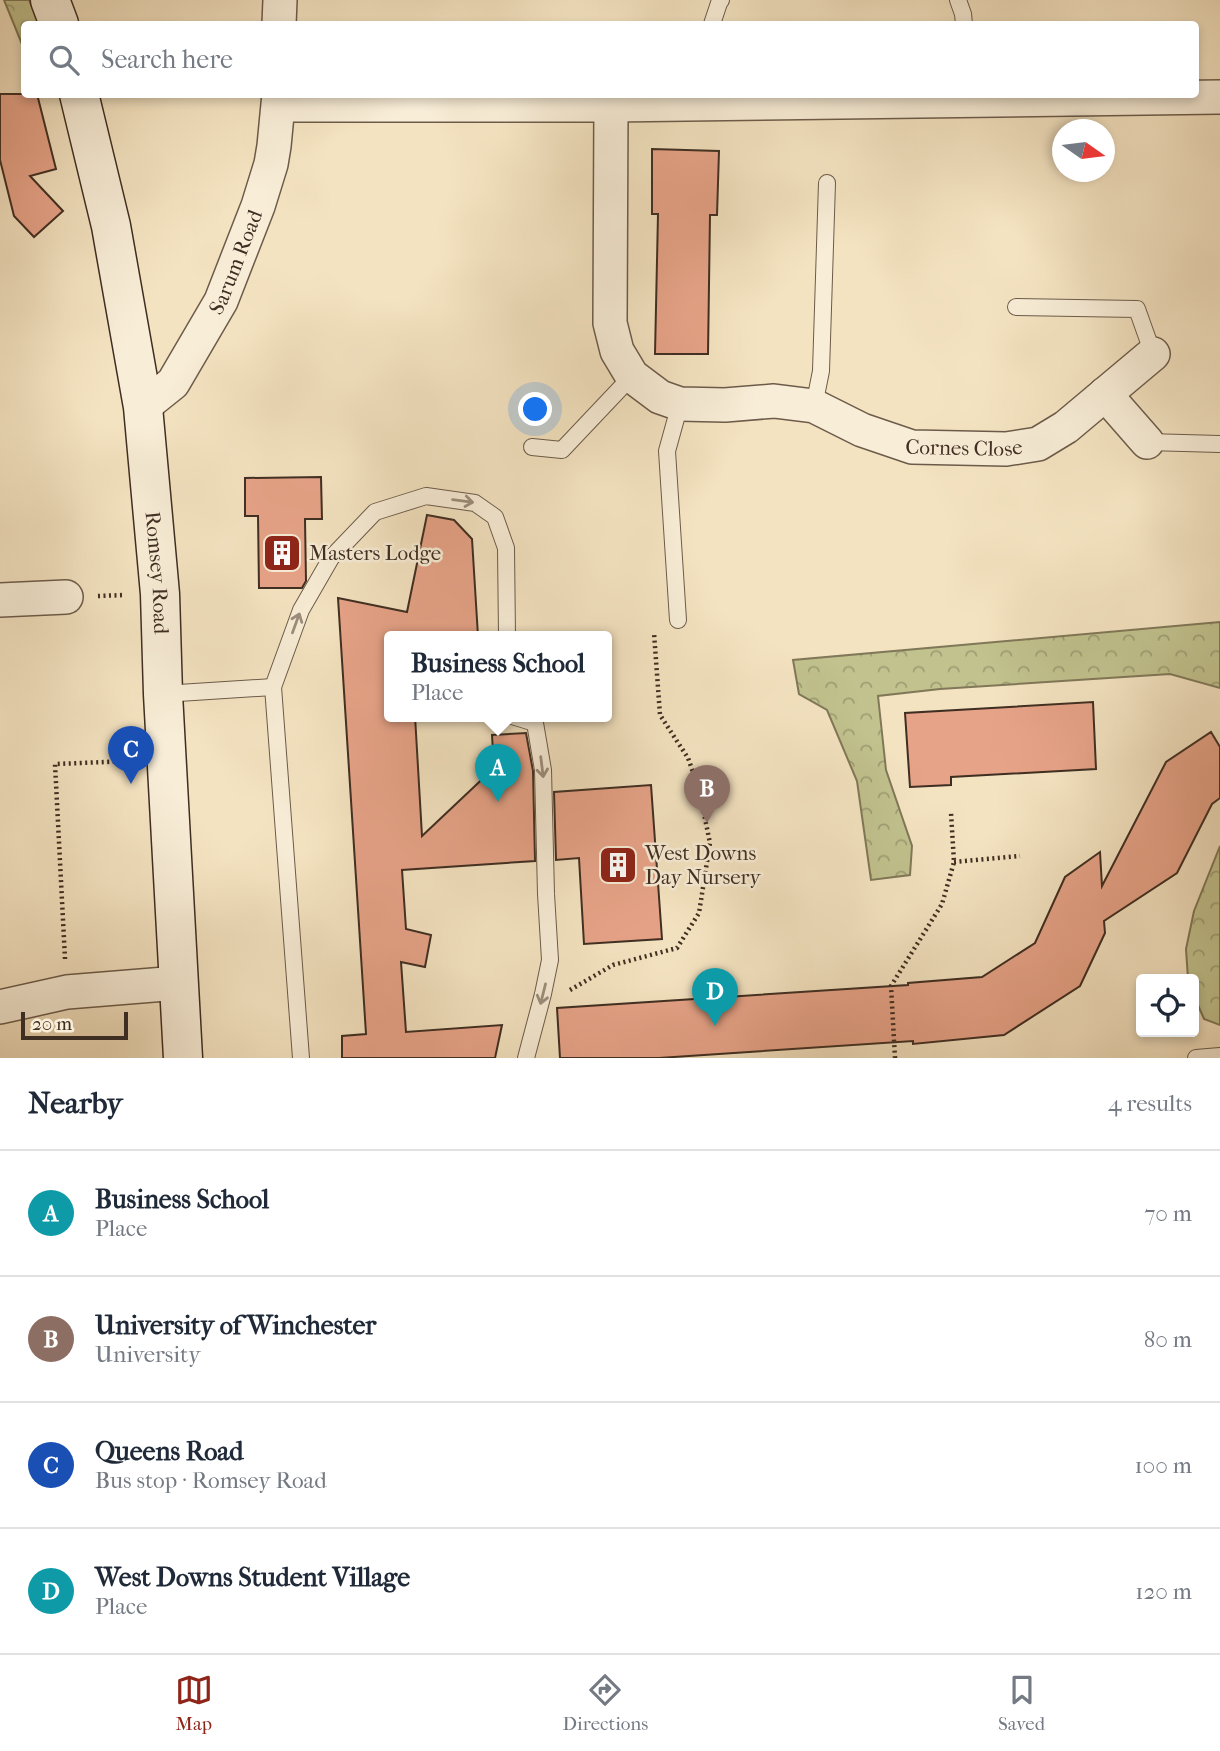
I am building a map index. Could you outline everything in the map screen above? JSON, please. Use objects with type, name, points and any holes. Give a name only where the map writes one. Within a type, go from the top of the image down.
[{"type":"main road","points":[[50,0],[58,21]]},
{"type":"main road","name":"Romsey Road","points":[[80,98],[111,226],[142,407],[160,594],[166,759],[183,1058]]},
{"type":"street","points":[[279,21],[280,0]]},
{"type":"street","points":[[1199,97],[1220,97]]},
{"type":"street","points":[[279,100],[611,105],[709,99],[966,98]]},
{"type":"street","name":"Sarum Road","points":[[142,407],[173,383],[221,301],[261,196],[274,146],[279,100]]},
{"type":"street","name":"Cornes Close","points":[[611,105],[610,323],[617,351],[632,376],[660,397],[680,404],[725,405],[774,401],[814,406],[862,430],[912,447],[1006,449],[1038,444],[1066,426],[1153,354]]},
{"type":"street","points":[[1105,394],[1147,442]]},
{"type":"street","points":[[0,600],[66,597]]},
{"type":"street","points":[[0,1007],[67,992],[178,983]]},
{"type":"lane","points":[[713,21],[721,0]]},
{"type":"lane","points":[[958,0],[964,21]]},
{"type":"lane","points":[[814,406],[821,371],[827,183]]},
{"type":"lane","name":"Cornes Close","points":[[1016,307],[1137,309],[1153,354]]},
{"type":"lane","points":[[532,447],[562,450],[632,376]]},
{"type":"lane","points":[[678,620],[667,451],[680,404]]},
{"type":"lane","points":[[1147,442],[1220,444]]},
{"type":"lane","points":[[301,1058],[273,687],[301,610],[331,558],[375,512],[426,496],[475,503],[495,517],[506,548],[507,631]]},
{"type":"lane","points":[[163,694],[273,687]]},
{"type":"lane","points":[[526,1058],[550,960],[543,770],[535,723],[532,722]]},
{"type":"lane","points":[[1196,1058],[1220,1056]]},
{"type":"path","points":[[66,597],[160,594]]},
{"type":"path","points":[[539,1008],[613,965],[677,948],[699,913],[710,843],[699,789],[688,758],[660,715],[654,632]]},
{"type":"path","points":[[67,992],[55,764],[166,759]]},
{"type":"path","points":[[895,1058],[891,986],[942,904],[954,862],[951,813]]},
{"type":"path","points":[[954,862],[1020,856]]},
{"type":"green space","points":[[4,0],[29,0],[39,21],[21,21],[21,42]]},
{"type":"green space","points":[[1220,622],[1220,688],[1170,674],[940,689],[878,696],[886,770],[912,846],[910,875],[871,880],[857,781],[827,710],[799,694],[793,660]]},
{"type":"green space","points":[[1220,846],[1220,1025],[1204,1019],[1199,1008],[1199,974],[1188,974],[1186,949],[1194,911]]},
{"type":"building","points":[[0,94],[21,94],[21,98],[38,98],[56,169],[30,176],[63,211],[34,237],[14,216],[0,160]]},
{"type":"building","points":[[652,149],[719,151],[717,215],[710,215],[708,354],[655,354],[658,214],[652,214]]},
{"type":"building","name":"Masters Lodge","points":[[321,477],[322,519],[305,519],[306,581],[302,588],[259,588],[258,516],[245,516],[245,478]]},
{"type":"building","points":[[427,515],[454,520],[472,539],[478,631],[384,631],[384,722],[415,722],[422,836],[494,768],[492,735],[526,733],[533,771],[535,861],[402,870],[406,929],[431,935],[425,967],[401,962],[406,1032],[502,1025],[495,1058],[342,1058],[342,1036],[366,1034],[338,598],[407,612]]},
{"type":"building","points":[[1093,702],[1096,769],[951,777],[951,785],[910,787],[905,713]]},
{"type":"building","points":[[1211,732],[1220,747],[1220,798],[1212,804],[1177,873],[1104,921],[1105,933],[1080,986],[1004,1035],[913,1044],[913,1041],[659,1058],[560,1058],[557,1008],[908,985],[982,977],[1035,943],[1065,877],[1100,852],[1102,886],[1166,762]]},
{"type":"building","name":"West Downs Day Nursery","points":[[651,785],[662,939],[584,944],[579,858],[556,860],[554,792]]},
{"type":"place","name":"Masters Lodge","points":[[282,553]]},
{"type":"place","name":"Queens Road","points":[[131,784]]},
{"type":"place","name":"Business School","points":[[498,802]]},
{"type":"place","name":"University of Winchester","points":[[707,823]]},
{"type":"place","name":"West Downs Day Nursery","points":[[618,865]]},
{"type":"place","name":"West Downs Student Village","points":[[715,1026]]}]
